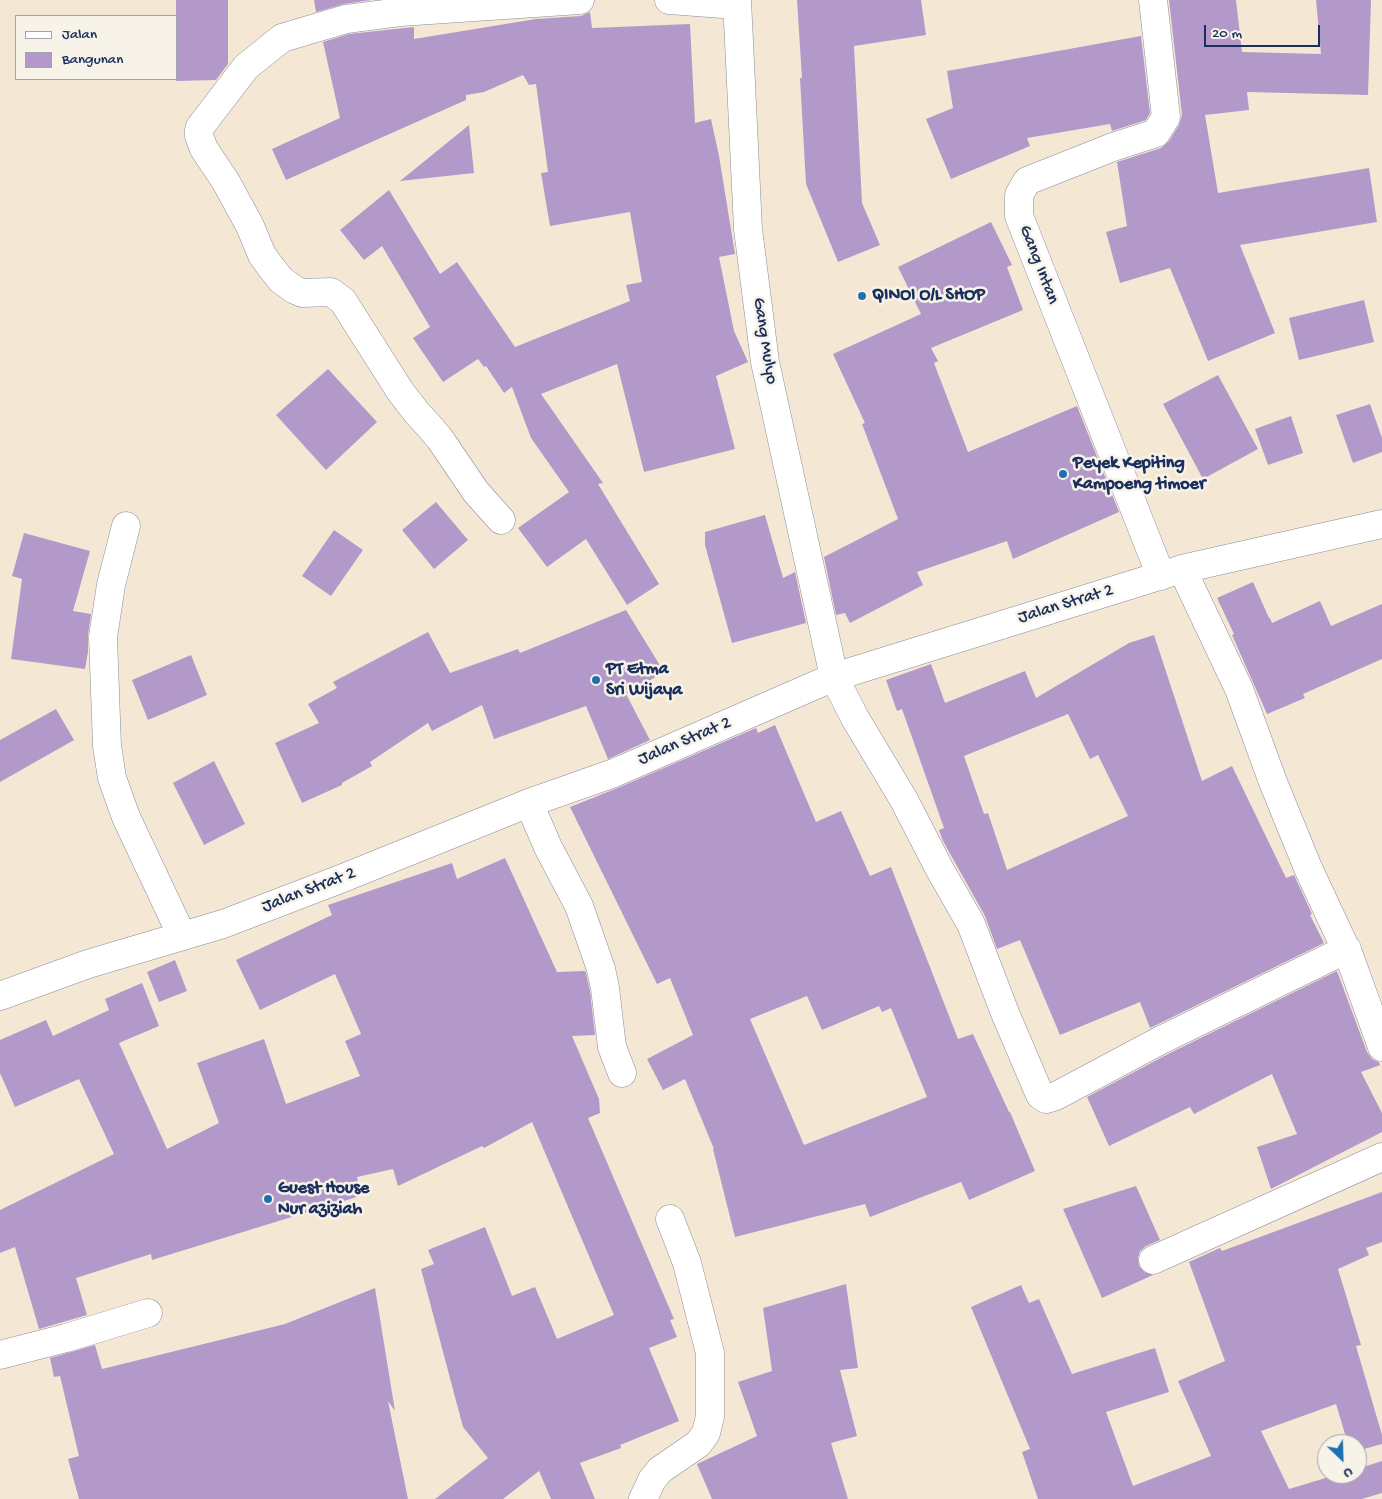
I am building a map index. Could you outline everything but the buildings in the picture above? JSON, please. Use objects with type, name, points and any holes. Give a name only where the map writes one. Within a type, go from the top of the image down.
[{"type":"street","points":[[501,520],[476,492],[440,439],[400,391],[343,301],[331,292],[302,293],[295,290],[281,280],[270,266],[262,255],[250,226],[226,182],[201,142],[199,136],[200,127],[246,67],[282,38],[329,12],[346,19],[400,12],[580,0]]},
{"type":"street","points":[[668,0],[737,2]]},
{"type":"street","name":"Gang Intan","points":[[1153,0],[1166,117],[1156,133],[1112,147],[1028,181],[1019,195],[1019,216],[1171,572],[1240,690],[1308,868],[1347,949],[1379,1030]]},
{"type":"street","name":"Gang Mulyo","points":[[737,2],[748,229],[765,362],[834,677],[855,718],[904,800],[939,868],[971,924],[1008,1021],[1042,1098],[1052,1098],[1162,1040],[1347,949]]},
{"type":"street","name":"Jalan Strat 2","points":[[0,996],[88,964],[232,921],[529,803],[614,773],[834,677],[1171,572],[1382,524]]},
{"type":"street","points":[[126,526],[111,584],[103,637],[107,746],[112,778],[126,817],[182,936]]},
{"type":"street","points":[[529,803],[548,847],[579,906],[601,970],[612,1048],[622,1073]]},
{"type":"street","points":[[1153,1260],[1382,1157]]},
{"type":"street","points":[[643,1499],[652,1480],[660,1470],[698,1444],[706,1432],[710,1416],[710,1353],[687,1263],[670,1219]]},
{"type":"street","points":[[0,1355],[66,1338],[148,1313]]},
{"type":"place","name":"QINOI O/L SHOP","points":[[862,296]]},
{"type":"place","name":"Peyek Kepiting Kampoeng timoer","points":[[1063,474]]},
{"type":"place","name":"PT Etma Sri Wijaya","points":[[596,680]]},
{"type":"place","name":"Guest House Nur aziziah","points":[[268,1199]]}]
